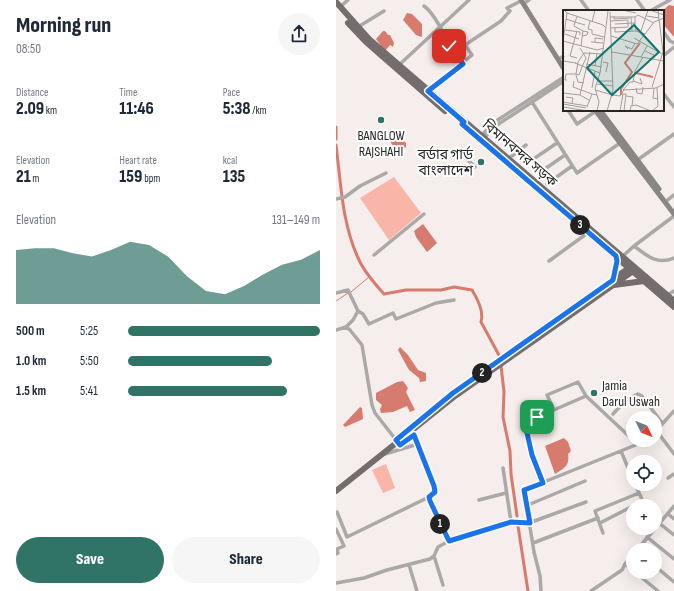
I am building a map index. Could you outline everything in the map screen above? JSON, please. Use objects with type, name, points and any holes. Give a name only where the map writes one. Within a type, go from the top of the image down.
[{"type":"main road","points":[[524,0],[562,57]]},
{"type":"main road","points":[[524,0],[563,67]]},
{"type":"main road","name":"বিমানবন্দর সড়ক","points":[[337,6],[398,65],[463,123],[482,137],[674,301]]},
{"type":"main road","name":"বিমানবন্দর সড়ক","points":[[337,6],[366,42],[463,123],[674,307]]},
{"type":"main road","points":[[598,111],[620,143],[636,161]]},
{"type":"main road","points":[[598,111],[666,201],[674,215]]},
{"type":"main road","points":[[666,201],[674,208]]},
{"type":"main road","points":[[613,283],[617,261],[616,256]]},
{"type":"main road","points":[[336,487],[397,441],[413,433],[455,396],[504,359],[631,270]]},
{"type":"main road","points":[[613,283],[644,281]]},
{"type":"main road","points":[[336,491],[383,454],[453,393],[496,365]]},
{"type":"street","points":[[337,6],[348,0]]},
{"type":"street","points":[[398,65],[469,0]]},
{"type":"street","points":[[428,91],[463,64],[472,55],[465,45],[501,21],[510,11],[508,8],[524,0]]},
{"type":"street","points":[[581,0],[588,10]]},
{"type":"street","points":[[637,0],[644,10]]},
{"type":"street","points":[[652,10],[670,0]]},
{"type":"street","points":[[424,6],[428,8],[448,40],[449,46],[463,64]]},
{"type":"street","points":[[358,27],[384,12]]},
{"type":"street","points":[[664,33],[670,42],[674,43]]},
{"type":"street","points":[[664,55],[674,48]]},
{"type":"street","points":[[482,137],[492,123],[563,78]]},
{"type":"street","points":[[482,137],[494,127],[563,82]]},
{"type":"street","points":[[664,94],[674,107]]},
{"type":"street","points":[[670,102],[674,99]]},
{"type":"street","points":[[532,102],[564,155],[577,173],[620,143]]},
{"type":"street","points":[[569,111],[577,124],[596,111]]},
{"type":"street","points":[[636,161],[674,134]]},
{"type":"street","points":[[532,160],[557,143]]},
{"type":"street","points":[[508,159],[526,145]]},
{"type":"street","points":[[542,171],[564,155]]},
{"type":"street","points":[[464,156],[475,167]]},
{"type":"street","points":[[547,184],[572,166]]},
{"type":"street","points":[[337,198],[345,197],[360,186],[386,173]]},
{"type":"street","points":[[666,201],[674,195]]},
{"type":"street","points":[[374,256],[424,214]]},
{"type":"street","points":[[623,256],[674,215]]},
{"type":"street","points":[[549,261],[589,232]]},
{"type":"street","points":[[634,246],[657,261],[674,258]]},
{"type":"street","points":[[667,295],[674,291]]},
{"type":"street","points":[[336,293],[349,292],[358,311],[363,314],[369,324],[393,313],[396,319],[436,303],[454,300]]},
{"type":"street","points":[[336,330],[346,327],[353,320],[358,311]]},
{"type":"street","points":[[346,327],[362,345],[372,405],[375,413],[397,441]]},
{"type":"street","points":[[554,410],[546,396],[578,382],[586,396],[626,433]]},
{"type":"street","points":[[613,414],[626,400],[638,394],[642,396],[653,411]]},
{"type":"street","points":[[543,483],[532,455],[525,424],[526,422],[586,396]]},
{"type":"street","points":[[662,423],[674,411]]},
{"type":"street","points":[[336,512],[347,536],[429,497],[435,492],[413,433]]},
{"type":"street","points":[[662,439],[674,454]]},
{"type":"street","points":[[383,454],[418,444]]},
{"type":"street","points":[[541,591],[540,576],[524,490],[630,447]]},
{"type":"street","points":[[620,451],[626,464]]},
{"type":"street","points":[[503,468],[511,522]]},
{"type":"street","points":[[668,478],[674,474]]},
{"type":"street","points":[[528,505],[585,481]]},
{"type":"street","points":[[479,500],[506,493]]},
{"type":"street","points":[[603,533],[595,511],[639,493],[642,499]]},
{"type":"street","points":[[429,497],[449,541]]},
{"type":"street","points":[[336,583],[364,578],[387,570],[430,559],[434,556],[438,547],[449,541],[511,522],[530,523],[586,502]]},
{"type":"street","points":[[662,520],[674,506]]},
{"type":"street","points":[[600,522],[626,509]]},
{"type":"street","points":[[668,514],[674,519]]},
{"type":"street","points":[[533,543],[598,518]]},
{"type":"street","points":[[662,525],[674,535]]},
{"type":"street","points":[[336,529],[344,546],[337,550],[338,553],[336,554]]},
{"type":"street","points":[[642,543],[647,537],[674,559]]},
{"type":"street","points":[[434,556],[444,585]]},
{"type":"street","points":[[591,591],[622,570],[625,564]]},
{"type":"street","points":[[409,565],[417,591]]},
{"type":"street","points":[[662,572],[674,582]]},
{"type":"street","points":[[644,579],[658,591]]},
{"type":"shaded area","points":[[669,5],[674,6],[674,37],[664,25],[663,10]]},
{"type":"shaded area","points":[[407,13],[412,14],[422,24],[422,37],[416,35],[403,20]]},
{"type":"shaded area","points":[[383,31],[390,35],[394,43],[393,47],[390,45],[385,51],[376,39]]},
{"type":"shaded area","points":[[394,131],[406,143],[406,147],[400,152],[394,147],[386,136]]},
{"type":"shaded area","points":[[394,177],[421,213],[389,240],[360,198]]},
{"type":"shaded area","points":[[423,224],[437,243],[427,252],[416,237],[414,231]]},
{"type":"shaded area","points":[[400,347],[408,355],[418,370],[426,373],[426,381],[420,382],[419,378],[409,370],[398,350]]},
{"type":"shaded area","points":[[403,381],[408,388],[406,392],[415,410],[410,412],[407,406],[393,412],[381,413],[380,409],[382,405],[376,400],[376,393],[397,382]]},
{"type":"shaded area","points":[[360,407],[362,408],[363,419],[345,427],[343,425]]},
{"type":"shaded area","points":[[564,438],[568,442],[571,451],[568,454],[566,466],[555,474],[545,446]]},
{"type":"shaded area","points":[[386,464],[395,488],[383,493],[372,470]]},
{"type":"waterway","points":[[336,127],[336,139]]},
{"type":"waterway","points":[[336,145],[343,205],[349,234],[362,266],[384,294],[406,290],[441,290],[454,287],[472,290],[480,305],[482,314],[481,322],[500,357],[504,392],[503,417],[510,451],[511,474],[517,516]]},
{"type":"waterway","points":[[351,292],[369,277]]},
{"type":"waterway","points":[[336,301],[348,293]]},
{"type":"waterway","points":[[518,526],[528,591]]},
{"type":"place","name":"BANGLOW RAJSHAHI","points":[[381,120]]},
{"type":"place","name":"বর্ডার গার্ড বাংলাদেশ","points":[[481,162]]},
{"type":"place","name":"Jamia Darul Uswah","points":[[594,393]]},
{"type":"route","points":[[449,46],[463,64],[428,91],[464,122],[462,124],[616,256],[617,261],[613,280],[453,393],[396,440],[400,445],[414,435],[434,486],[435,492],[429,497],[430,501],[449,541],[511,522],[530,523],[528,505],[524,490],[543,483],[532,455],[525,424],[526,422],[537,417]]}]
